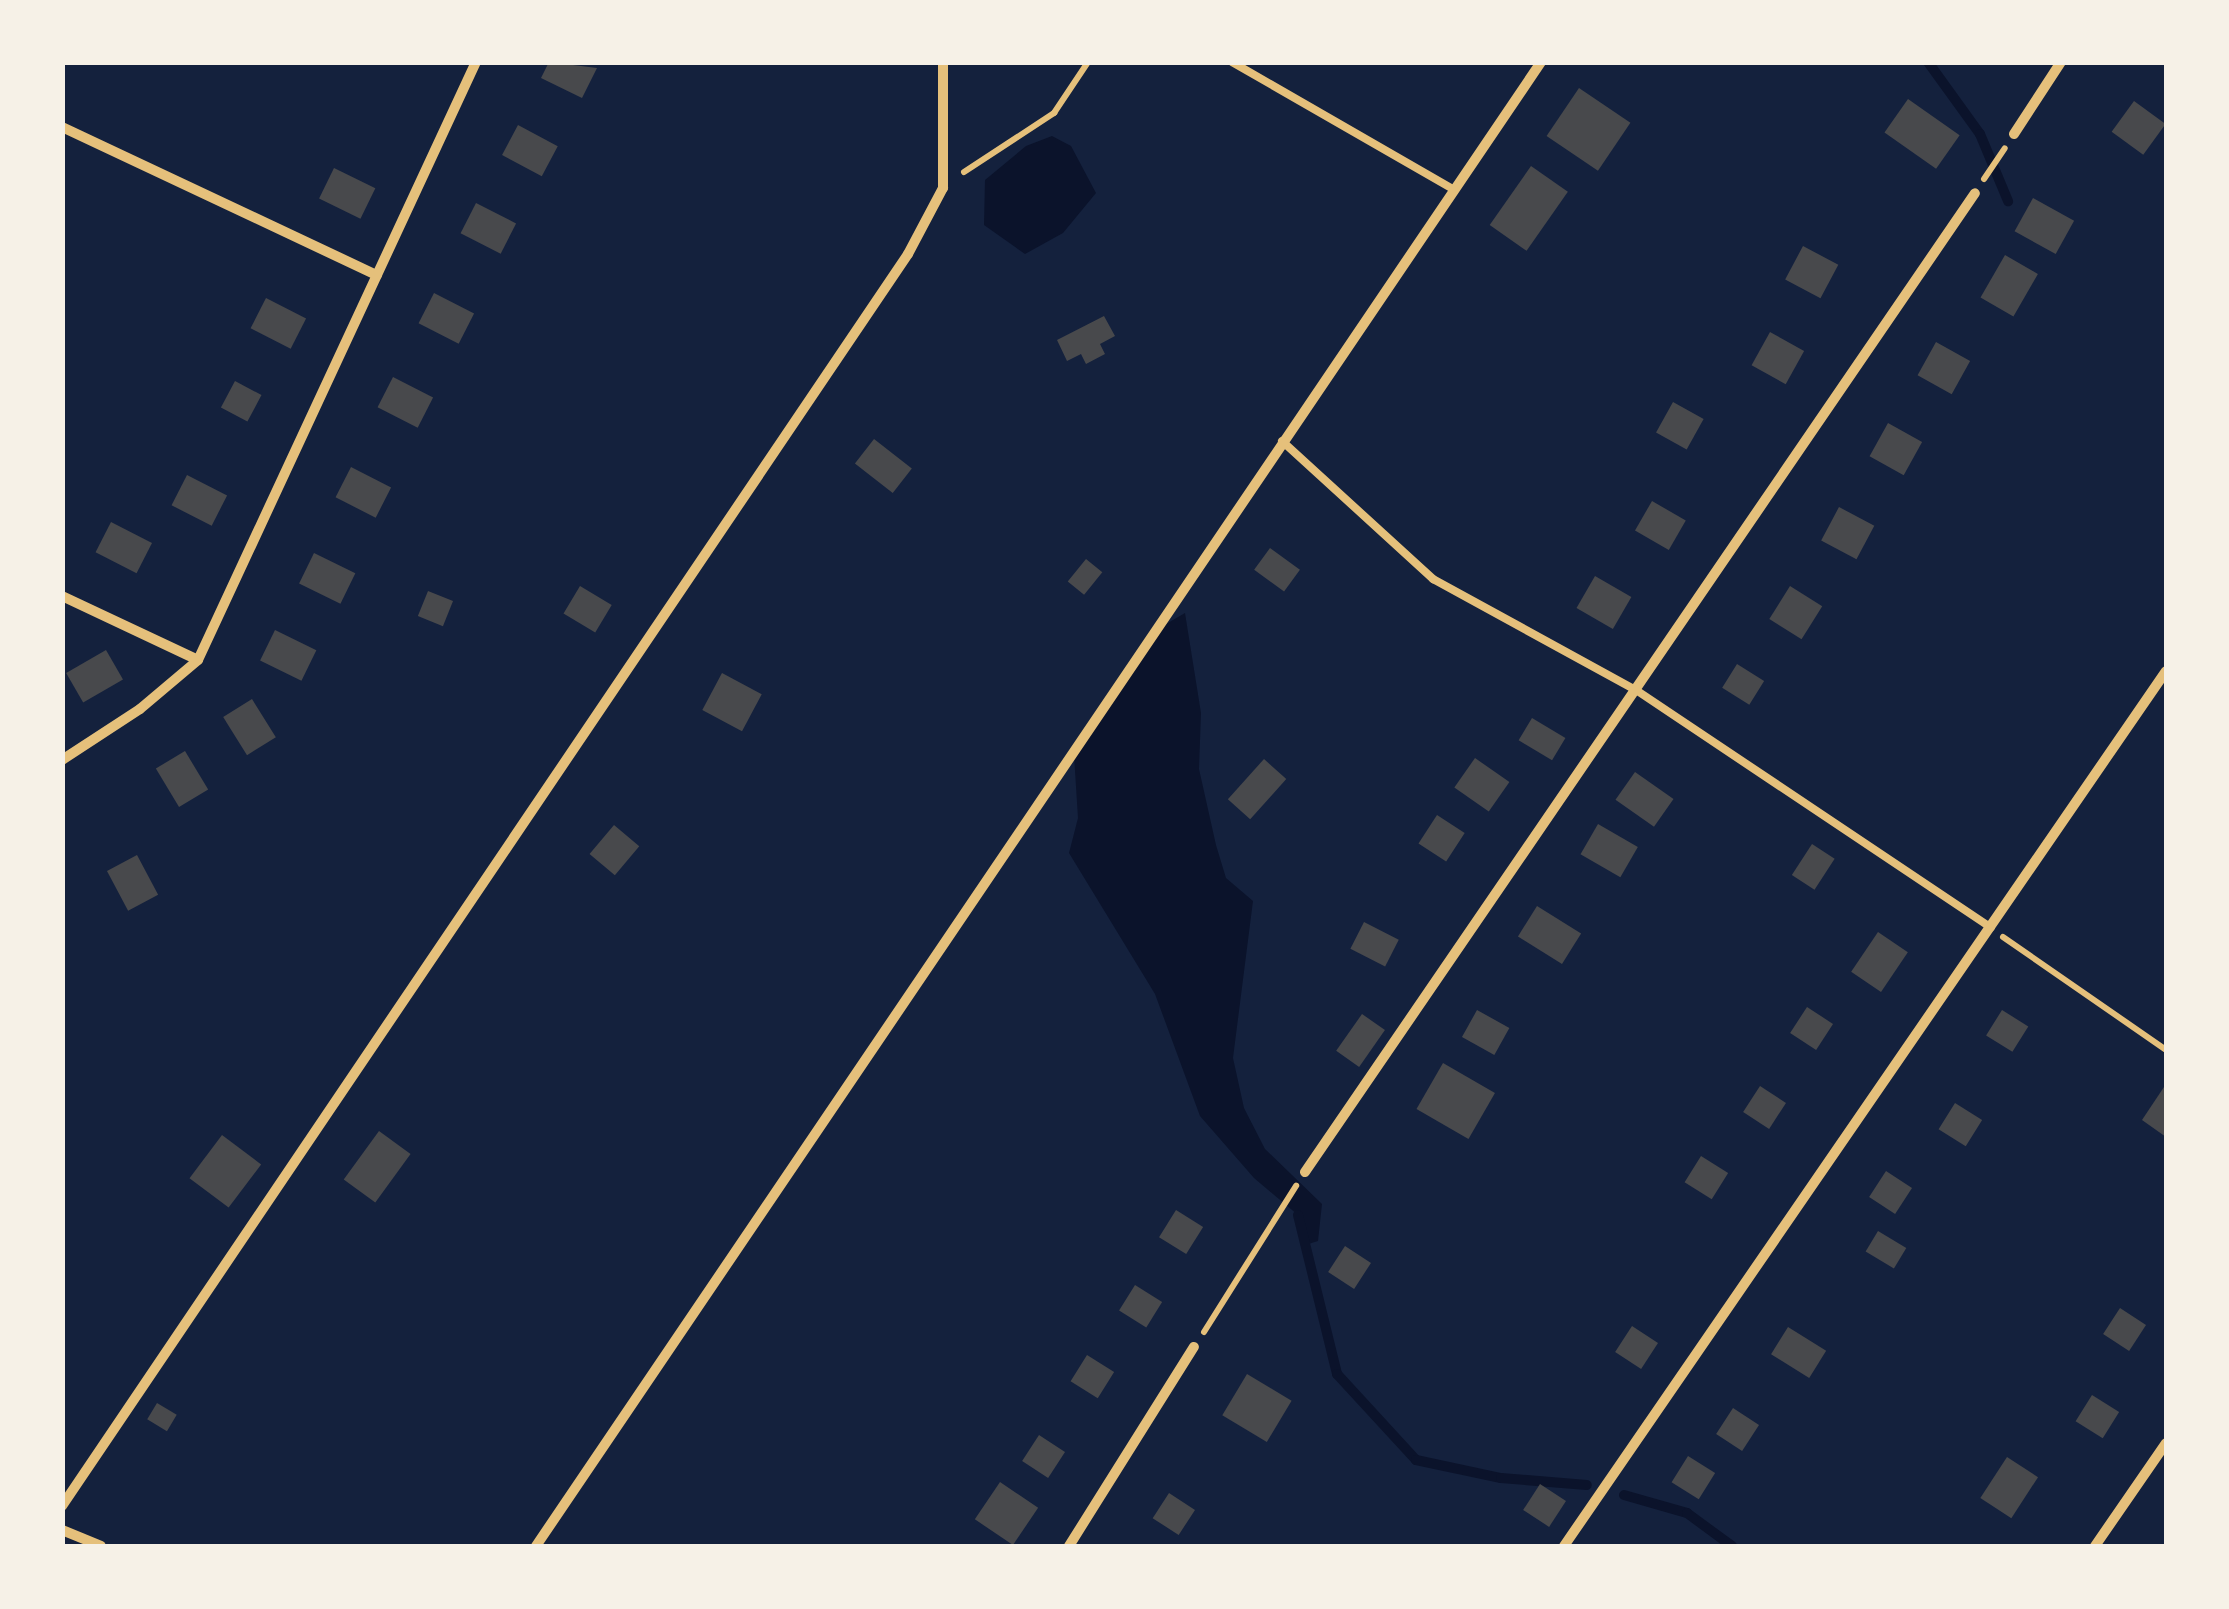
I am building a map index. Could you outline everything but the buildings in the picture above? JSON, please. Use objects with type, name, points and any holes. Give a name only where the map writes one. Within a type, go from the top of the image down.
[{"type":"street","points":[[62,760],[140,709],[198,660],[476,62]]},
{"type":"street","points":[[62,1506],[908,254],[942,188],[943,62]]},
{"type":"street","points":[[536,1546],[1541,62]]},
{"type":"street","points":[[2014,134],[2061,62]]},
{"type":"street","points":[[62,127],[378,275]]},
{"type":"street","points":[[1306,1172],[1976,192]]},
{"type":"street","points":[[62,596],[198,660]]},
{"type":"street","points":[[1564,1546],[2166,671]]},
{"type":"street","points":[[1069,1546],[1194,1348]]},
{"type":"street","points":[[2095,1546],[2166,1443]]},
{"type":"street","points":[[62,1530],[101,1546]]},
{"type":"lane","points":[[1232,62],[1455,190]]},
{"type":"lane","points":[[1282,441],[1434,580],[1636,690],[1991,928]]},
{"type":"path","points":[[942,188],[1054,113],[1088,62]]},
{"type":"path","points":[[1976,192],[2014,134]]},
{"type":"path","points":[[1991,928],[2166,1050]]},
{"type":"path","points":[[1194,1348],[1306,1172]]},
{"type":"water","points":[[1052,136],[1071,146],[1096,193],[1063,233],[1025,254],[984,225],[985,180],[1026,146]]},
{"type":"water","points":[[1185,613],[1201,713],[1199,769],[1216,845],[1226,878],[1253,901],[1233,1058],[1244,1108],[1265,1149],[1322,1204],[1318,1241],[1305,1245],[1298,1215],[1254,1178],[1200,1116],[1155,994],[1069,853],[1078,818],[1074,755],[1161,627]]},
{"type":"waterway","points":[[1928,62],[1980,134],[2008,201]]},
{"type":"waterway","points":[[1298,1215],[1337,1374],[1416,1460],[1501,1478],[1587,1485]]},
{"type":"waterway","points":[[1624,1495],[1687,1513],[1732,1546]]}]
